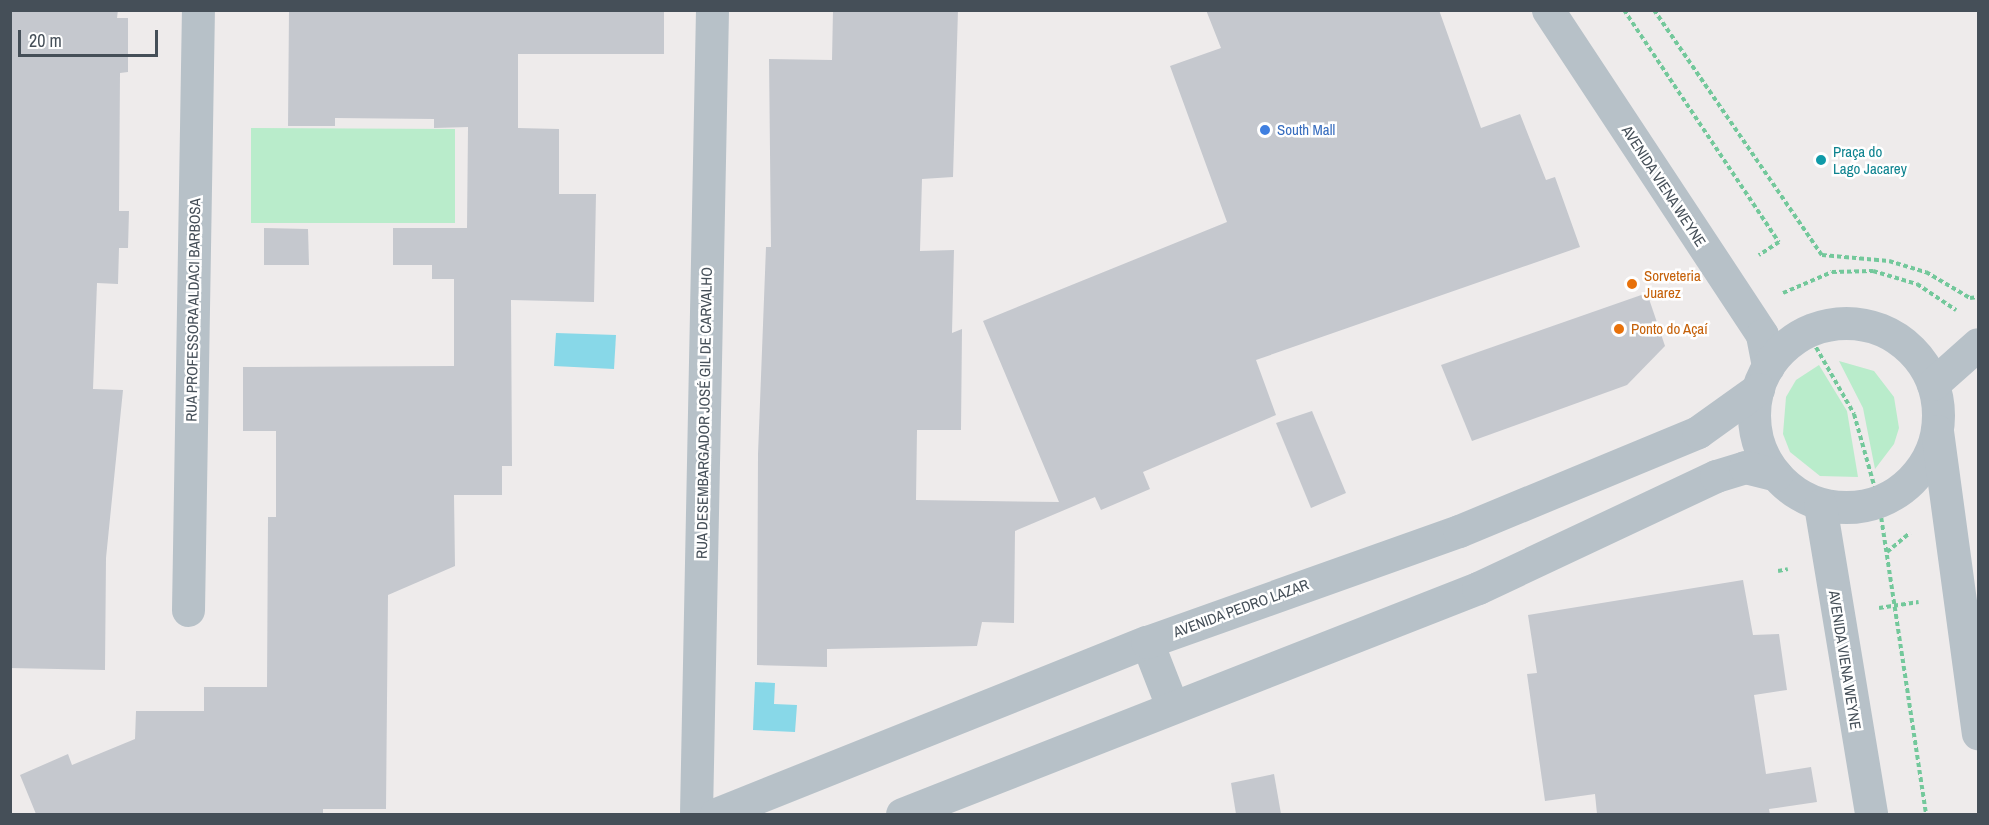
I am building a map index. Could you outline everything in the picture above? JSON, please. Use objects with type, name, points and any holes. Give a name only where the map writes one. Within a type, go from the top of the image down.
[{"type":"street","name":"RUA PROFESSORA ALDACI BARBOSA","points":[[188,610],[198,10]]},
{"type":"street","name":"RUA DESEMBARGADOR JOSÉ GIL DE CARVALHO","points":[[696,814],[711,10]]},
{"type":"street","name":"AVENIDA VIENA WEYNE","points":[[1548,10],[1762,335],[1763,378],[1754,427],[1776,475]]},
{"type":"street","points":[[1804,326],[1849,323],[1882,330],[1921,361],[1933,384],[1937,431],[1978,733]]},
{"type":"street","name":"AVENIDA PEDRO LAZAR","points":[[716,814],[1147,642],[1459,531],[1716,424],[1763,378],[1804,326]]},
{"type":"street","points":[[1933,384],[1970,333]]},
{"type":"street","points":[[903,814],[1172,706],[1478,588],[1716,476],[1745,467],[1776,475],[1820,505],[1879,503],[1916,476],[1937,431]]},
{"type":"street","name":"AVENIDA VIENA WEYNE","points":[[1820,505],[1871,814]]},
{"type":"street","points":[[1147,642],[1172,706]]},
{"type":"path","points":[[1624,10],[1779,242],[1758,255],[1763,263]]},
{"type":"path","points":[[1654,10],[1822,255],[1889,261],[1926,272],[1962,295],[1978,297]]},
{"type":"path","points":[[1782,293],[1832,272],[1873,271],[1917,284],[1959,312],[1970,333]]},
{"type":"path","points":[[1778,286],[1788,302]]},
{"type":"path","points":[[1804,326],[1854,414],[1879,503],[1926,814]]},
{"type":"green space","points":[[251,128],[455,129],[455,223],[251,223]]},
{"type":"green space","points":[[1839,361],[1874,371],[1894,397],[1899,428],[1894,444],[1875,469],[1863,408]]},
{"type":"green space","points":[[1819,365],[1847,411],[1858,477],[1820,476],[1790,452],[1783,434],[1786,397],[1796,380]]},
{"type":"water","points":[[556,333],[616,335],[614,369],[554,366]]},
{"type":"water","points":[[755,682],[775,683],[774,704],[797,705],[795,732],[753,730]]},
{"type":"building","points":[[10,10],[118,10],[117,18],[128,18],[128,72],[120,73],[119,211],[129,211],[128,248],[119,248],[118,284],[97,283],[93,389],[123,390],[106,558],[105,670],[10,668]]},
{"type":"building","points":[[289,10],[664,10],[664,54],[518,54],[518,128],[559,129],[559,194],[596,194],[594,302],[511,300],[512,466],[502,466],[502,495],[454,495],[455,566],[388,595],[386,809],[323,809],[323,814],[36,814],[20,775],[68,754],[72,765],[135,739],[136,711],[204,711],[204,687],[267,687],[268,517],[276,517],[276,431],[243,431],[243,367],[454,366],[454,279],[432,279],[432,265],[393,265],[393,228],[467,228],[468,127],[434,128],[434,119],[335,118],[335,126],[288,126]]},
{"type":"building","points":[[833,10],[958,10],[953,177],[922,179],[920,251],[954,250],[952,333],[962,329],[961,430],[917,430],[916,500],[1059,502],[983,321],[1227,222],[1170,66],[1221,48],[1206,10],[1439,10],[1481,128],[1520,114],[1546,180],[1555,177],[1580,247],[1256,360],[1276,415],[1143,472],[1150,489],[1101,510],[1095,497],[1015,531],[1014,623],[982,622],[977,646],[827,649],[827,667],[757,665],[758,454],[766,247],[771,247],[769,59],[832,60]]},
{"type":"building","points":[[264,228],[308,229],[309,265],[264,265]]},
{"type":"building","points":[[1647,293],[1665,346],[1627,385],[1472,441],[1441,365]]},
{"type":"building","points":[[1312,411],[1346,493],[1311,508],[1276,423]]},
{"type":"building","points":[[1743,580],[1753,635],[1779,634],[1787,690],[1754,695],[1766,774],[1811,767],[1817,802],[1769,809],[1770,814],[1597,814],[1595,794],[1545,801],[1527,674],[1537,673],[1528,615]]},
{"type":"building","points":[[1274,774],[1281,814],[1236,814],[1231,783]]},
{"type":"place","name":"South Mall","points":[[1265,130]]},
{"type":"place","name":"Praça do Lago Jacarey","points":[[1821,160]]},
{"type":"place","name":"Sorveteria Juarez","points":[[1632,284]]},
{"type":"place","name":"Ponto do Açaí","points":[[1619,329]]}]
